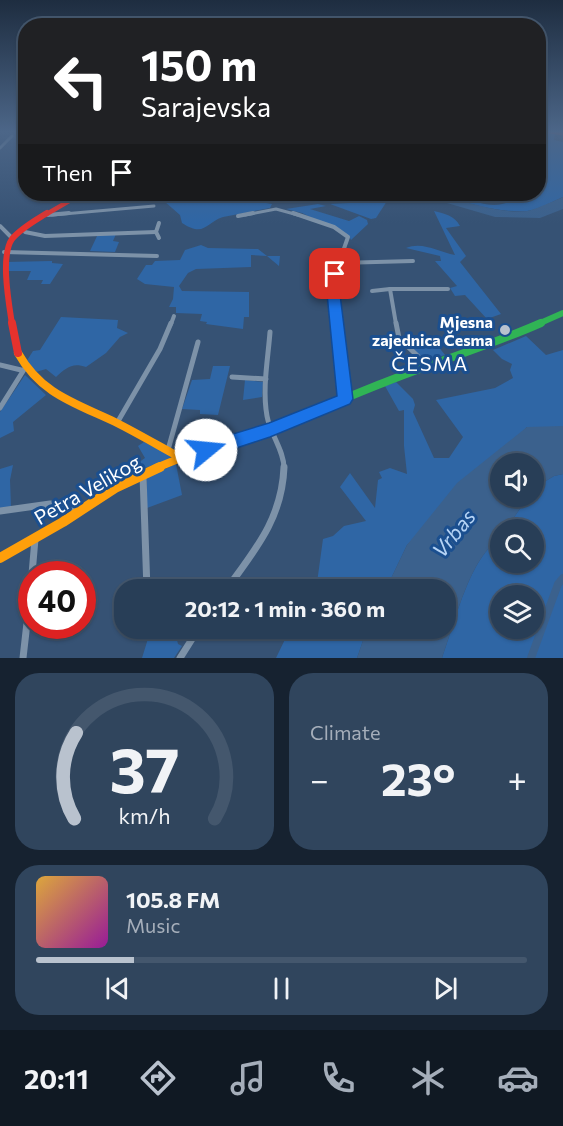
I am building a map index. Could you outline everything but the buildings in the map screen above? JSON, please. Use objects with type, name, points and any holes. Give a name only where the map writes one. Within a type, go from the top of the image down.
[{"type":"street","points":[[0,408],[23,369],[2,291],[1,267],[4,252],[16,236],[70,201]]},
{"type":"street","points":[[48,215],[154,206]]},
{"type":"street","points":[[238,216],[276,209],[299,214],[309,220],[334,227],[349,239],[334,277],[345,399]]},
{"type":"street","points":[[159,223],[156,232],[159,238]]},
{"type":"street","points":[[0,226],[16,236],[156,232]]},
{"type":"street","points":[[4,252],[157,255]]},
{"type":"street","points":[[339,264],[412,261]]},
{"type":"street","points":[[372,291],[448,289]]},
{"type":"street","points":[[390,290],[399,338],[429,367]]},
{"type":"street","name":"Petra Velikog","points":[[0,558],[35,539],[115,488],[143,474],[181,458],[270,430],[345,399],[495,343],[563,313]]},
{"type":"street","points":[[117,423],[160,349],[174,316]]},
{"type":"street","points":[[234,579],[268,531],[281,490],[284,462],[270,430],[266,413],[270,332]]},
{"type":"street","points":[[168,450],[198,342]]},
{"type":"street","points":[[0,365],[23,369],[55,396],[117,423],[181,458]]},
{"type":"street","points":[[232,377],[266,379]]},
{"type":"street","points":[[143,474],[147,579]]},
{"type":"street","points":[[0,511],[42,503],[71,506],[80,510]]},
{"type":"street","points":[[33,561],[35,539]]},
{"type":"street","points":[[23,658],[25,639]]},
{"type":"street","points":[[180,658],[192,639]]},
{"type":"shaded area","points":[[546,162],[563,162],[563,197],[536,209],[504,210],[460,201],[481,201],[478,202],[487,205],[512,201],[546,201]]},
{"type":"shaded area","points":[[164,201],[252,201],[272,204],[270,208],[217,219],[201,229],[182,223],[180,215]]},
{"type":"shaded area","points":[[387,201],[376,218],[371,219],[330,204]]},
{"type":"shaded area","points":[[318,204],[326,206],[310,209],[349,221],[359,216],[367,220],[368,224],[351,240],[349,236],[302,213],[286,209]]},
{"type":"shaded area","points":[[434,211],[458,222],[460,226],[446,228],[466,256],[460,262],[501,314],[487,319],[465,295],[455,296],[450,288],[457,286],[435,261],[441,261],[440,256],[406,248],[424,246],[455,255]]},
{"type":"shaded area","points":[[98,234],[116,234],[113,241],[119,242],[115,252],[90,251]]},
{"type":"shaded area","points":[[201,245],[208,248],[258,249],[267,256],[251,255],[251,267],[196,269],[188,273],[179,286],[182,291],[249,292],[249,317],[244,317],[243,329],[206,324],[207,322],[200,321],[202,314],[176,313],[176,307],[169,307],[173,299],[174,287],[145,284],[137,279],[146,265],[152,265],[155,261],[180,260],[185,250]]},
{"type":"shaded area","points":[[267,256],[280,256],[279,266]]},
{"type":"shaded area","points":[[52,261],[52,263],[63,264],[50,284],[41,284],[43,280],[27,280],[31,271],[5,271],[5,262]]},
{"type":"shaded area","points":[[61,317],[118,320],[117,328],[128,333],[120,337],[106,353],[86,367],[77,365],[70,367],[56,377],[46,369],[36,372],[26,362],[33,351],[40,350]]},
{"type":"shaded area","points":[[526,336],[546,355],[563,350],[563,427],[527,427],[501,453],[490,453],[490,463],[407,545],[391,579],[318,579],[323,539],[333,536],[344,526],[366,521],[340,487],[350,473],[375,508],[378,480],[382,478],[379,472],[390,468],[407,474],[404,410],[399,411],[385,386],[396,382],[413,399],[415,405],[413,412],[434,458],[449,458],[463,437],[436,400],[495,388],[513,378],[510,370],[512,364],[502,359],[493,350]]},
{"type":"shaded area","points":[[434,341],[445,355],[426,361],[409,348]]},
{"type":"shaded area","points":[[213,366],[230,366],[218,415],[200,414],[200,410],[182,409],[192,380],[210,379]]},
{"type":"shaded area","points":[[25,375],[46,395],[13,422],[14,431],[0,438],[0,412]]},
{"type":"shaded area","points":[[245,380],[263,382],[262,397],[243,400]]},
{"type":"shaded area","points":[[144,442],[171,455],[170,459],[134,472],[132,467],[145,458],[138,446]]},
{"type":"shaded area","points":[[176,464],[182,495],[147,508],[147,477]]},
{"type":"shaded area","points":[[13,465],[10,480],[11,507],[0,508],[0,469]]},
{"type":"shaded area","points":[[563,474],[563,658],[442,658],[448,639],[456,639],[456,616],[464,592],[480,559],[490,547],[490,573],[544,573],[544,519],[513,519],[521,507],[544,507],[544,482]]},
{"type":"shaded area","points":[[148,639],[175,639],[182,646],[174,658],[142,658]]},
{"type":"shaded area","points":[[285,639],[364,639],[357,658],[276,658]]},
{"type":"water","points":[[563,197],[563,209],[540,218],[495,217],[440,201],[461,201],[500,210],[528,211]]},
{"type":"water","points":[[563,426],[563,474],[544,482],[544,453],[494,453],[527,427]]},
{"type":"water","name":"Vrbas","points":[[490,457],[490,507],[521,507],[513,519],[490,519],[490,547],[480,559],[472,575],[456,616],[456,579],[391,579],[407,545],[457,483]]},
{"type":"water","points":[[364,639],[448,639],[442,658],[357,658]]},
{"type":"waterway","points":[[531,658],[558,584],[563,578]]},
{"type":"traffic: fast","points":[[238,440],[278,427],[384,382],[495,343],[563,313]]},
{"type":"traffic: slow","points":[[18,353],[35,378],[56,395],[181,458]]},
{"type":"traffic: slow","points":[[0,558],[63,522],[115,488],[143,474],[188,455],[238,440]]},
{"type":"traffic: jam","points":[[18,353],[12,327],[6,264],[11,240],[34,221],[68,201]]},
{"type":"place","name":"Mjesna zajednica Česma","points":[[505,330]]},
{"type":"district","name":"ČESMA","points":[[430,363]]},
{"type":"route","points":[[206,450],[270,430],[345,399],[334,294],[335,274]]}]
